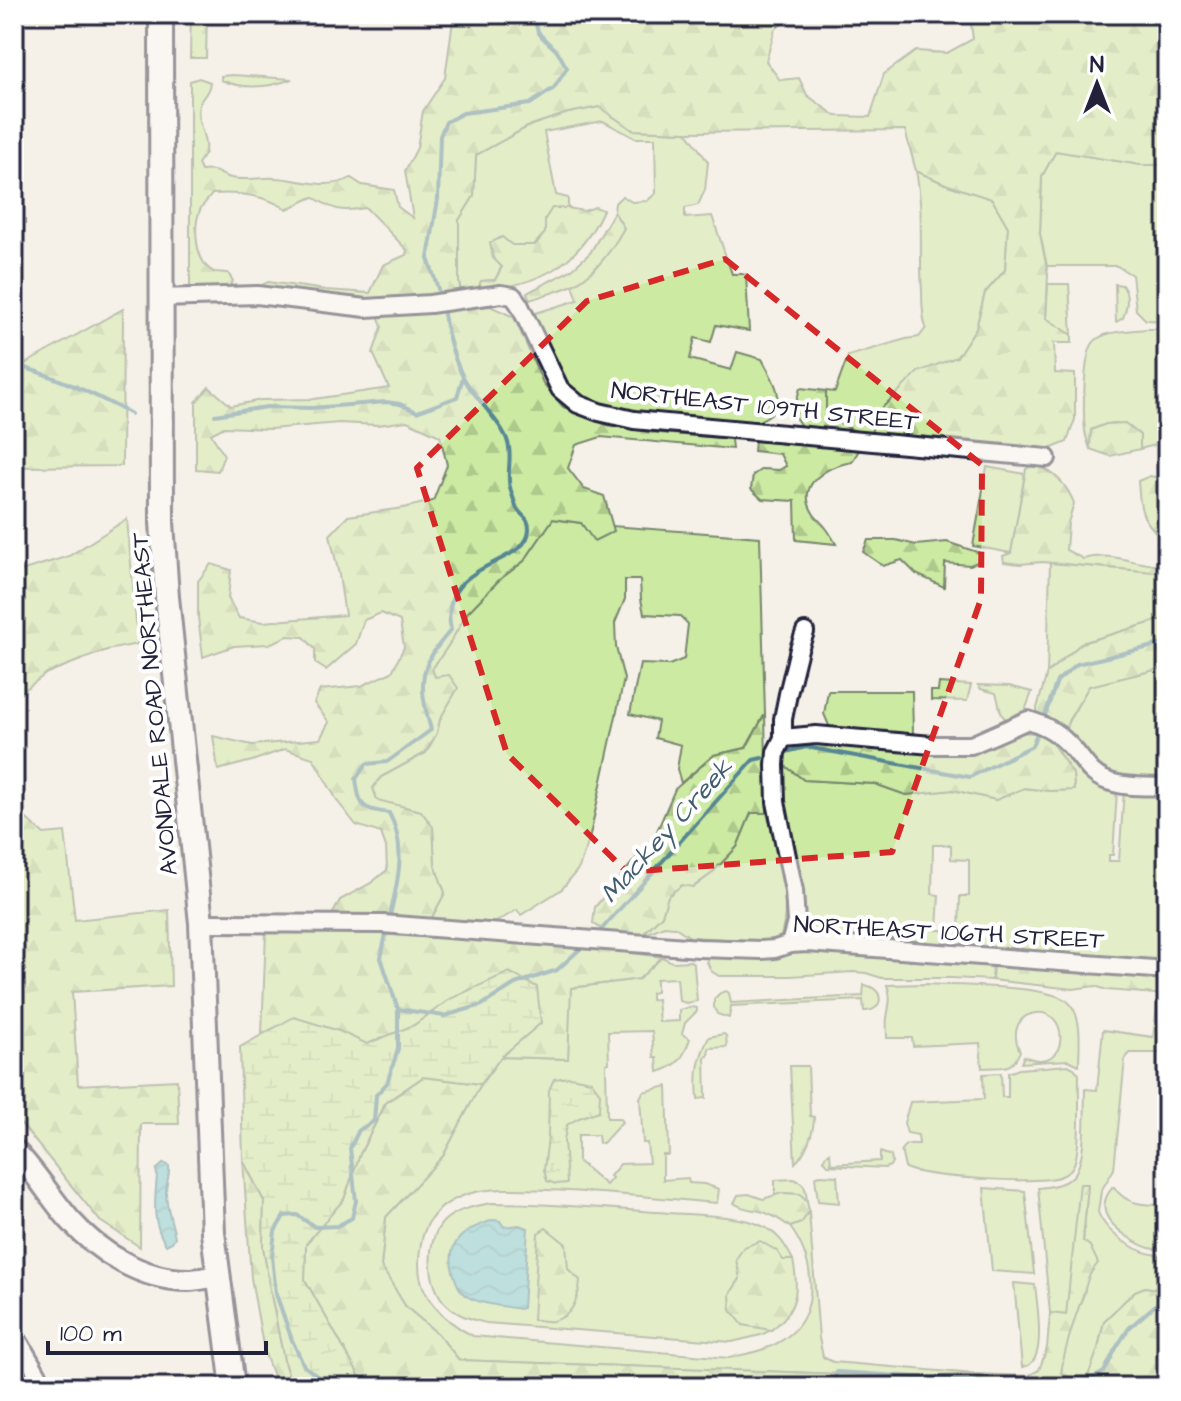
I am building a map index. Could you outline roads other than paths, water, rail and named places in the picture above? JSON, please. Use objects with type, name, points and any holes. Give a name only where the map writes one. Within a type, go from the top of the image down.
[{"type":"main road","name":"AVONDALE ROAD NORTHEAST","points":[[161,14],[163,535],[201,923],[213,1233],[233,1387]]},
{"type":"street","name":"NORTHEAST 109TH STREET","points":[[161,298],[257,295],[366,308],[430,304],[501,294],[513,296],[560,389],[578,404],[599,412],[634,420],[1047,458]]},
{"type":"street","points":[[790,944],[796,922],[794,891],[774,782],[776,752],[783,738],[788,694],[805,632]]},
{"type":"street","points":[[783,738],[816,735],[932,745],[971,745],[1028,720],[1048,726],[1073,749],[1089,770],[1105,781],[1167,787]]},
{"type":"street","name":"NORTHEAST 106TH STREET","points":[[201,923],[382,924],[699,948],[761,950],[808,943],[1167,970]]},
{"type":"street","points":[[14,1150],[70,1220],[102,1250],[129,1267],[188,1280],[219,1276]]},
{"type":"street","points":[[14,1337],[45,1387]]},
{"type":"water","points":[[164,1163],[169,1166],[166,1198],[175,1237],[166,1245],[155,1211],[156,1170]]},
{"type":"water","points":[[494,1220],[500,1221],[504,1227],[519,1225],[528,1228],[523,1308],[475,1300],[460,1290],[454,1275],[452,1252],[460,1237]]},
{"type":"waterway","points":[[441,298],[428,258],[438,199],[440,136],[446,122],[463,113],[530,104],[554,88],[567,68],[557,51],[538,31],[537,14]]},
{"type":"waterway","points":[[389,920],[399,866],[395,826],[389,813],[364,805],[356,779],[366,764],[387,762],[431,730],[424,700],[424,676],[432,655],[451,630],[450,607],[457,590],[469,577],[515,551],[525,542],[529,529],[527,520],[517,509],[509,485],[509,449],[505,436],[463,377],[450,343],[443,307]]},
{"type":"waterway","points":[[14,365],[74,386],[131,414]]},
{"type":"waterway","points":[[215,415],[267,407],[311,408],[386,402],[417,412],[457,397],[463,377]]},
{"type":"waterway","name":"Mackey Creek","points":[[1045,715],[1057,681],[1077,664],[1167,643]]},
{"type":"waterway","name":"Mackey Creek","points":[[786,752],[806,747],[970,777],[1032,746],[1037,733]]},
{"type":"waterway","name":"Mackey Creek","points":[[601,930],[753,760],[762,758]]},
{"type":"waterway","points":[[343,1387],[321,1379],[304,1366],[276,1294],[272,1257],[275,1231],[284,1216],[297,1215],[315,1227],[337,1226],[352,1218],[356,1201],[350,1148],[359,1130],[374,1121],[376,1095],[387,1083],[398,1049],[398,1009],[381,958],[387,929]]},
{"type":"waterway","name":"Mackey Creek","points":[[398,1009],[444,1016],[482,1005],[515,984],[557,970],[579,950]]},
{"type":"waterway","points":[[832,1387],[837,1372],[1076,1387],[1104,1372],[1129,1328],[1167,1295]]}]
